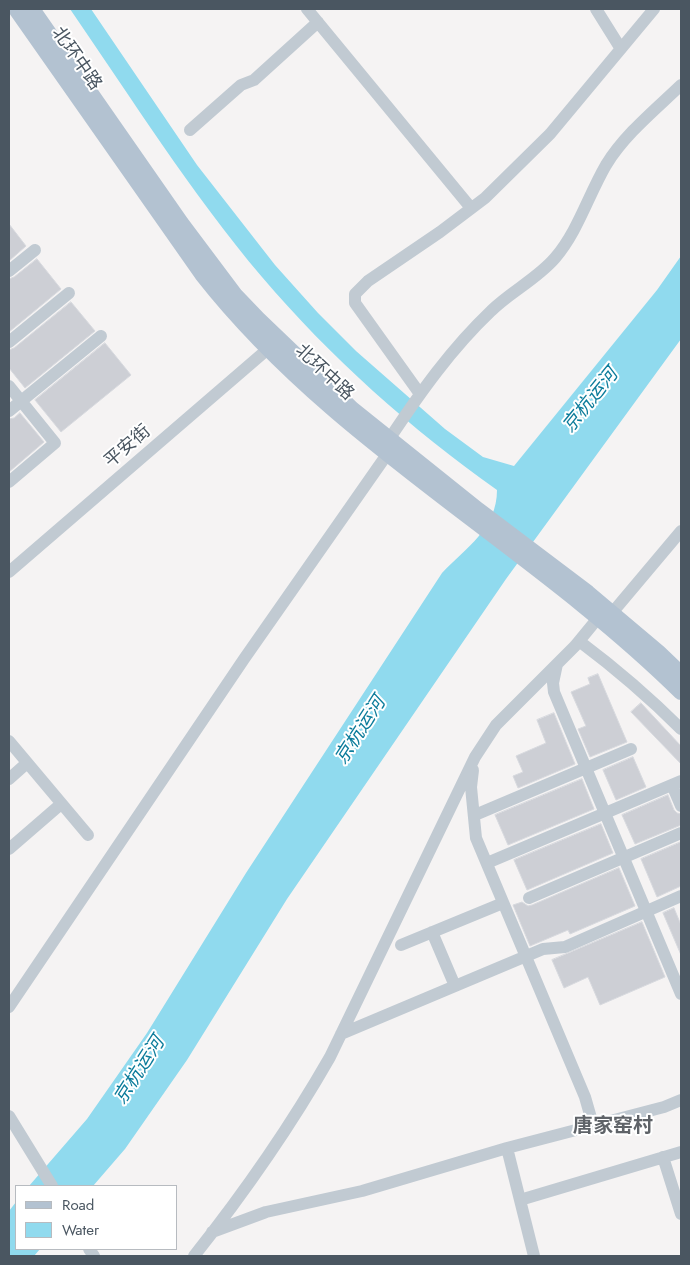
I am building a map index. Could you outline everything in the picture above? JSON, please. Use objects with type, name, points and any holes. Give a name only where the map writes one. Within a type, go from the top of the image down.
[{"type":"main road","name":"北环中路","points":[[16,9],[202,274],[225,303],[269,348],[344,419],[389,446]]},
{"type":"main road","name":"北环中路","points":[[32,9],[181,223],[235,295],[389,446],[605,616],[658,652],[681,674]]},
{"type":"main road","name":"北环中路","points":[[605,616],[681,692]]},
{"type":"street","points":[[307,9],[472,208]]},
{"type":"street","points":[[596,9],[621,49]]},
{"type":"street","points":[[420,394],[355,303],[354,297],[368,281],[485,198],[550,134],[654,9]]},
{"type":"street","points":[[190,130],[241,85],[254,80],[318,22]]},
{"type":"street","points":[[9,1007],[389,446],[420,394],[479,322],[554,260],[571,237],[587,201],[607,164],[630,134],[681,85]]},
{"type":"street","points":[[9,271],[35,250]]},
{"type":"street","points":[[9,342],[69,293]]},
{"type":"street","points":[[9,411],[101,336]]},
{"type":"street","name":"平安街","points":[[11,566],[269,348]]},
{"type":"street","points":[[9,386],[55,443],[9,482]]},
{"type":"street","points":[[194,1256],[282,1137],[304,1103],[341,1034],[475,757],[496,725],[605,616],[681,531]]},
{"type":"street","points":[[579,641],[612,666],[662,709],[681,729]]},
{"type":"street","points":[[557,664],[553,683],[554,692],[681,994]]},
{"type":"street","points":[[9,741],[88,836]]},
{"type":"street","points":[[475,815],[631,749]]},
{"type":"street","points":[[475,757],[471,787],[476,838],[585,1097],[593,1126]]},
{"type":"street","points":[[9,779],[27,763]]},
{"type":"street","points":[[487,863],[677,783],[681,806]]},
{"type":"street","points":[[9,849],[61,804]]},
{"type":"street","points":[[529,898],[681,833]]},
{"type":"street","points":[[341,1034],[543,949],[565,947],[681,896]]},
{"type":"street","points":[[401,945],[503,903]]},
{"type":"street","points":[[432,932],[455,986]]},
{"type":"street","points":[[212,1232],[266,1212],[362,1191],[507,1148],[664,1107],[681,1100]]},
{"type":"street","points":[[9,1116],[51,1185]]},
{"type":"street","points":[[507,1148],[534,1256]]},
{"type":"street","points":[[520,1200],[681,1152]]},
{"type":"street","points":[[663,1157],[681,1214]]},
{"type":"water","name":"京杭运河","points":[[70,9],[91,9],[197,165],[275,265],[318,313],[356,351],[445,429],[483,457],[514,466],[657,290],[681,256],[681,339],[506,579],[287,899],[187,1060],[125,1149],[94,1185],[30,1185],[87,1119],[147,1033],[246,873],[442,573],[470,546],[486,526],[496,503],[497,490],[434,443],[373,391],[288,306],[236,245],[163,145]]},
{"type":"water","points":[[15,1203],[15,1250],[39,1250],[34,1256],[9,1256],[9,1211]]},
{"type":"building","points":[[9,224],[26,246],[9,261]]},
{"type":"building","points":[[37,259],[61,289],[9,332],[9,279]]},
{"type":"building","points":[[71,302],[95,331],[25,388],[9,368],[9,350]]},
{"type":"building","points":[[105,343],[131,375],[61,432],[35,400]]},
{"type":"building","points":[[20,413],[44,442],[9,472],[9,419],[14,418]]},
{"type":"building","points":[[598,674],[627,742],[590,757],[578,729],[586,726],[571,692],[590,684],[588,678]]},
{"type":"building","points":[[641,703],[681,746],[681,764],[631,712]]},
{"type":"building","points":[[554,713],[575,764],[518,788],[513,776],[523,772],[516,756],[546,743],[537,720]]},
{"type":"building","points":[[633,757],[646,787],[616,800],[603,770]]},
{"type":"building","points":[[582,779],[594,809],[508,845],[495,815]]},
{"type":"building","points":[[668,795],[674,810],[681,814],[681,825],[635,844],[622,815]]},
{"type":"building","points":[[601,824],[613,853],[527,890],[514,860]]},
{"type":"building","points":[[681,842],[681,886],[657,897],[641,859]]},
{"type":"building","points":[[619,868],[635,906],[570,934],[568,930],[530,946],[513,905],[522,902],[528,906],[532,905]]},
{"type":"building","points":[[674,908],[681,925],[681,955],[663,913]]},
{"type":"building","points":[[642,922],[665,977],[600,1005],[588,977],[564,988],[552,960]]},
{"type":"district","name":"唐家窑村","points":[[613,1127]]}]
